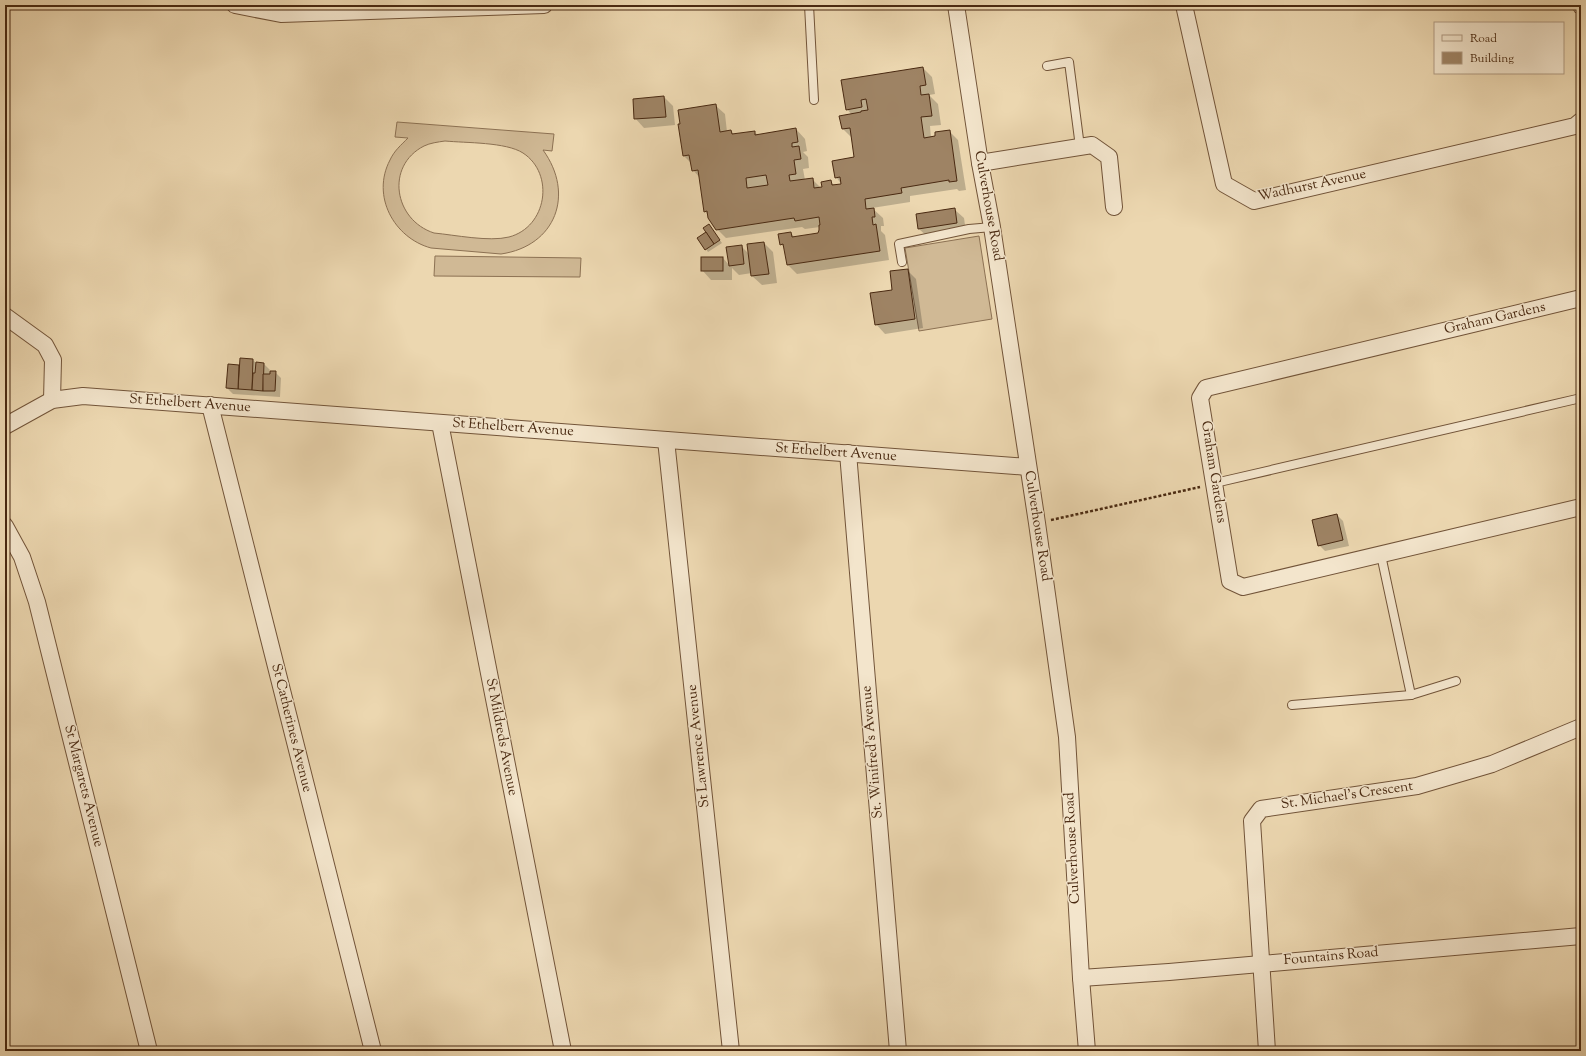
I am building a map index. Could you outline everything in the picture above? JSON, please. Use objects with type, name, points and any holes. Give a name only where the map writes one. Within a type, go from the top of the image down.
[{"type":"street","points":[[235,5],[281,14],[544,5]]},
{"type":"street","name":"Culverhouse Road","points":[[956,5],[980,163],[992,227],[1037,523],[1067,737],[1086,1051]]},
{"type":"street","name":"Wadhurst Avenue","points":[[1184,5],[1224,184],[1254,201],[1575,126],[1581,121]]},
{"type":"street","points":[[980,163],[1092,145],[1108,157],[1114,207]]},
{"type":"street","name":"Graham Gardens","points":[[1581,298],[1206,388],[1200,398],[1230,581],[1243,587],[1581,507]]},
{"type":"street","points":[[5,316],[45,345],[53,360],[52,400]]},
{"type":"street","name":"St Ethelbert Avenue","points":[[5,426],[52,400],[83,396],[1028,467]]},
{"type":"street","name":"St Catherines Avenue","points":[[210,405],[373,1051]]},
{"type":"street","name":"St Mildreds Avenue","points":[[440,423],[563,1051]]},
{"type":"street","name":"St Lawrence Avenue","points":[[666,440],[731,1051]]},
{"type":"street","name":"St. Winifred's Avenue","points":[[848,453],[898,1051]]},
{"type":"street","name":"St Margarets Avenue","points":[[6,528],[22,557],[37,602],[150,1051]]},
{"type":"street","name":"St. Michael's Crescent","points":[[1267,1051],[1260,964],[1252,821],[1261,809],[1417,786],[1492,764],[1581,727]]},
{"type":"street","name":"Fountains Road","points":[[1081,978],[1169,972],[1581,936]]},
{"type":"lane","points":[[809,5],[814,100]]},
{"type":"lane","points":[[1047,66],[1068,62],[1080,147]]},
{"type":"lane","points":[[902,262],[899,244],[970,229],[992,227]]},
{"type":"lane","points":[[1215,483],[1581,398]]},
{"type":"lane","points":[[1381,554],[1411,694]]},
{"type":"lane","points":[[1292,705],[1411,694],[1456,681]]},
{"type":"path","points":[[1037,523],[1200,488],[1215,483]]},
{"type":"shaded area","points":[[397,122],[554,134],[552,151],[543,150],[553,167],[558,184],[558,200],[555,216],[547,229],[535,241],[520,249],[501,254],[431,248],[418,243],[406,235],[397,225],[390,214],[385,201],[383,188],[385,174],[390,160],[398,148],[408,138],[395,137]],"holes":[[[445,141],[496,145],[516,149],[533,162],[540,174],[543,186],[539,212],[532,223],[522,231],[509,237],[492,239],[434,233],[420,226],[410,217],[403,205],[399,192],[399,179],[403,166],[412,155],[424,146],[431,143]]]},
{"type":"shaded area","points":[[979,236],[992,319],[919,331],[905,248]]},
{"type":"shaded area","points":[[435,256],[581,258],[580,277],[434,276]]},
{"type":"building","points":[[923,67],[926,85],[920,86],[921,95],[929,94],[932,116],[921,117],[924,138],[935,136],[935,132],[950,130],[957,181],[949,182],[949,180],[901,188],[902,193],[865,199],[866,209],[874,208],[875,217],[872,217],[873,225],[876,224],[880,251],[787,265],[783,244],[780,245],[778,234],[791,232],[792,237],[818,233],[820,225],[819,217],[795,221],[794,218],[716,230],[708,218],[707,211],[704,212],[698,170],[692,171],[689,155],[683,156],[678,124],[680,124],[678,110],[716,104],[720,132],[731,130],[732,134],[755,131],[755,135],[796,128],[798,142],[792,143],[792,147],[799,146],[801,159],[794,160],[796,174],[789,175],[790,181],[813,178],[814,188],[822,187],[821,182],[831,180],[832,185],[841,184],[840,177],[835,178],[832,161],[854,157],[850,128],[842,129],[839,116],[868,110],[866,99],[861,100],[862,107],[846,110],[841,80]],"holes":[[[766,175],[768,185],[747,188],[746,178]]]},
{"type":"building","points":[[664,96],[666,117],[634,119],[633,99]]},
{"type":"building","points":[[955,208],[957,223],[918,229],[916,214]]},
{"type":"building","points":[[709,224],[720,240],[714,244],[703,228]]},
{"type":"building","points":[[706,232],[714,244],[705,250],[697,238]]},
{"type":"building","points":[[764,242],[769,274],[751,276],[747,244]]},
{"type":"building","points":[[742,245],[744,264],[729,266],[726,247]]},
{"type":"building","points":[[701,257],[723,257],[723,271],[701,271]]},
{"type":"building","points":[[908,269],[915,319],[875,325],[870,293],[892,290],[890,271]]},
{"type":"building","points":[[240,358],[253,359],[252,390],[238,389]]},
{"type":"building","points":[[256,362],[264,363],[263,391],[252,390],[253,373],[255,373]]},
{"type":"building","points":[[228,364],[239,365],[238,389],[226,388]]},
{"type":"building","points":[[270,371],[276,371],[275,391],[263,391],[263,374],[270,374]]},
{"type":"building","points":[[1337,514],[1343,540],[1318,546],[1312,520]]}]
